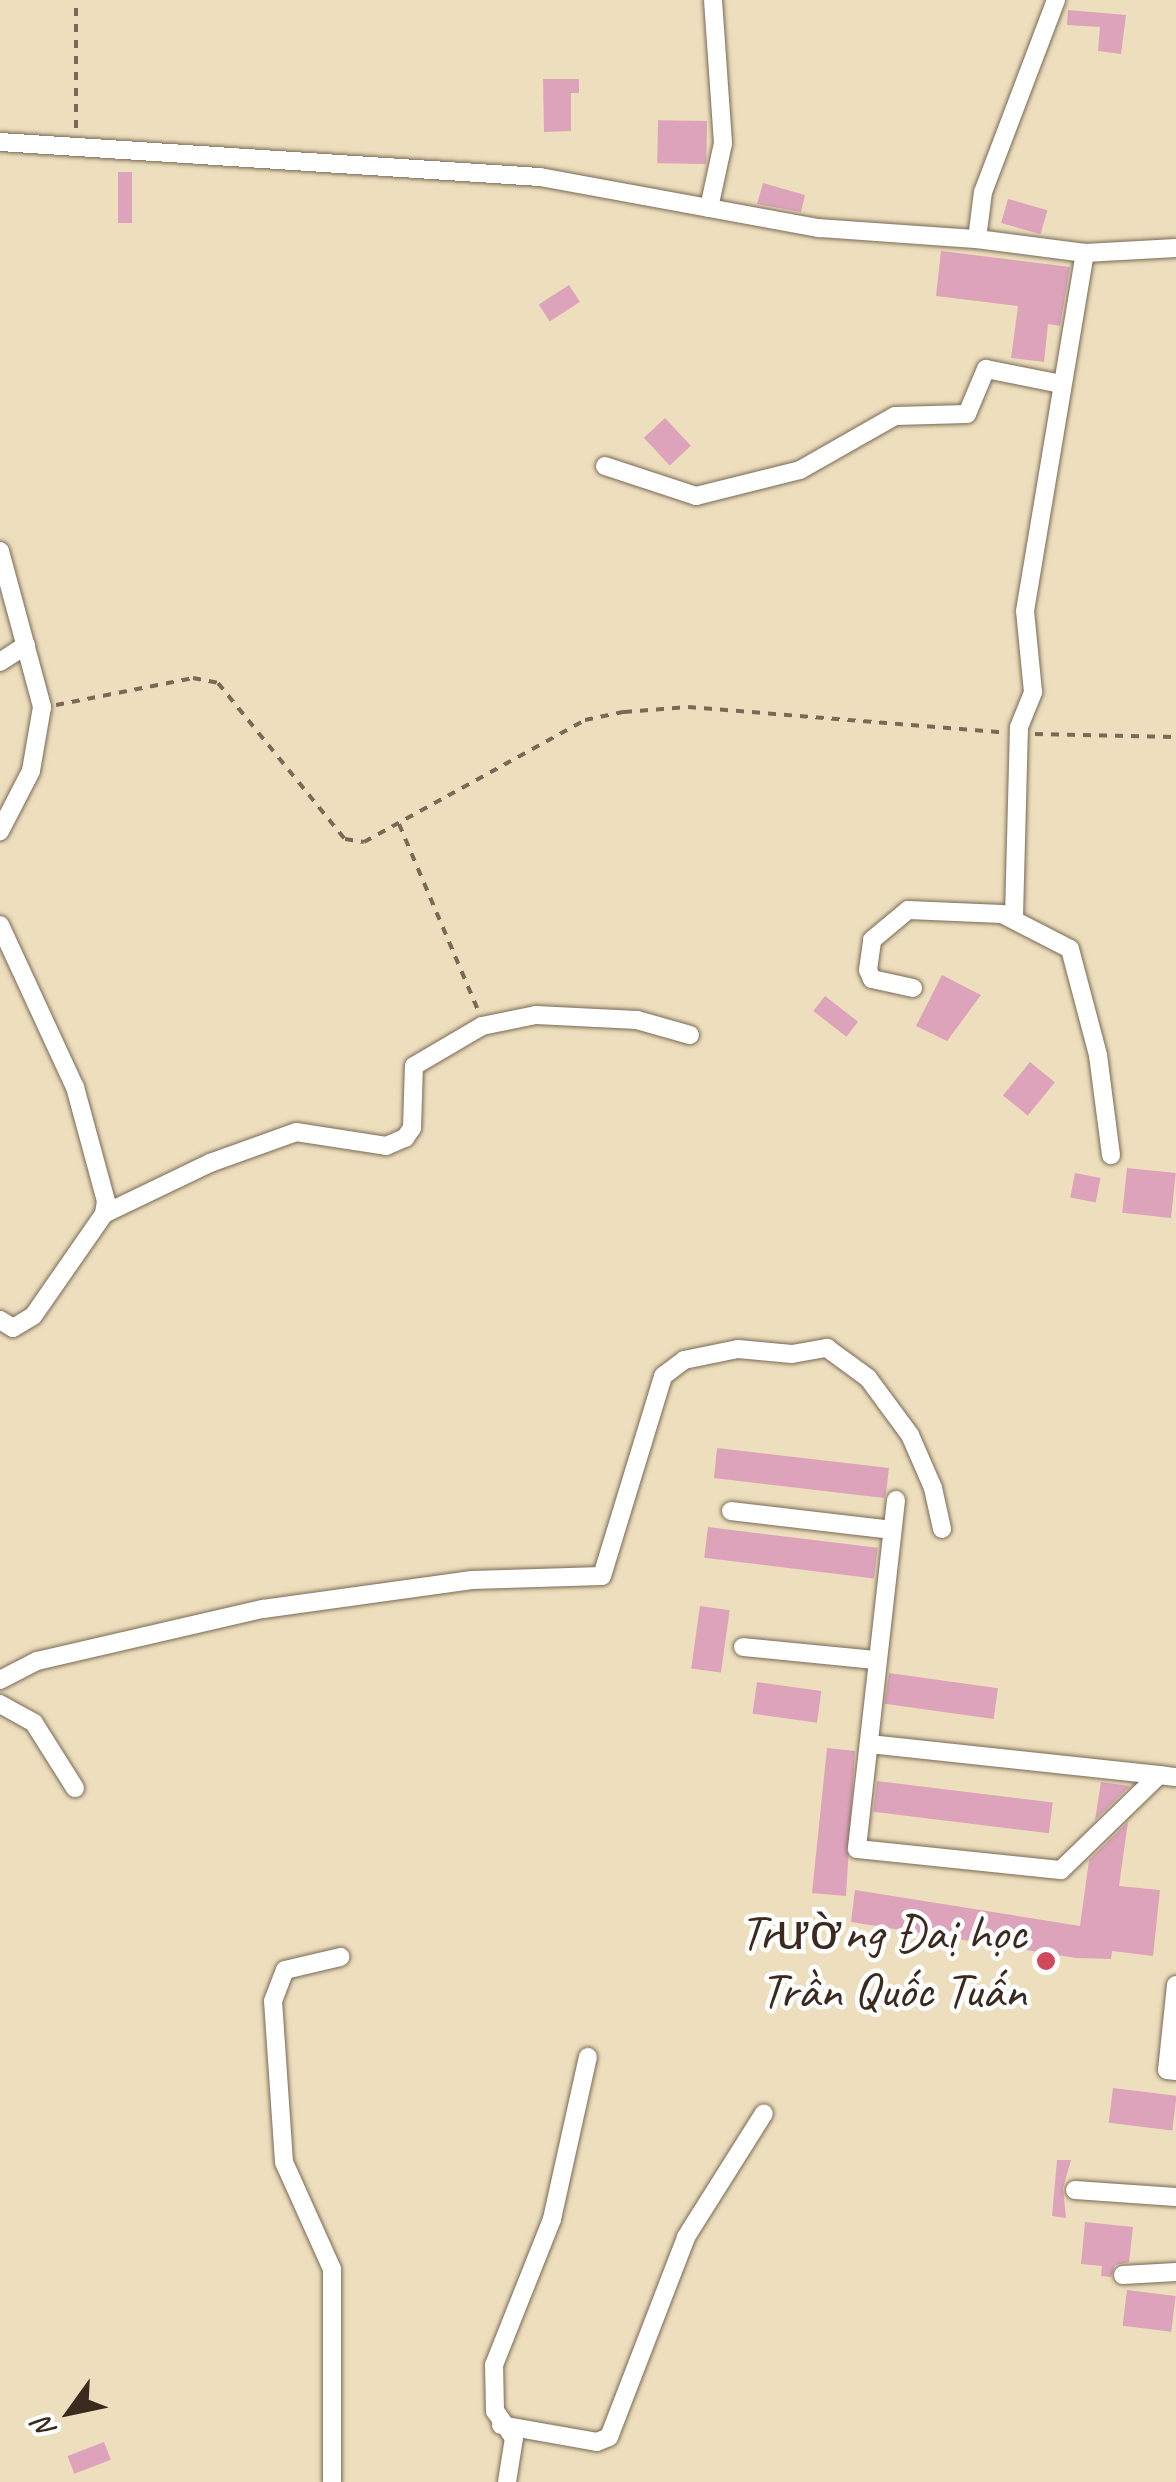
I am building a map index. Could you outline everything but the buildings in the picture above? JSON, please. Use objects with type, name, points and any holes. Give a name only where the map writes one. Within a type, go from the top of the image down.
[{"type":"street","points":[[709,208],[723,143],[713,0]]},
{"type":"street","points":[[977,240],[983,192],[1056,0]]},
{"type":"street","points":[[0,142],[540,177],[819,228],[1085,253],[1176,248]]},
{"type":"street","points":[[1014,917],[1018,733],[1033,692],[1026,611],[1060,384],[1085,253]]},
{"type":"street","points":[[605,466],[696,496],[800,470],[896,416],[967,414],[986,369],[1060,384]]},
{"type":"street","points":[[0,551],[42,708],[31,771],[0,831]]},
{"type":"street","points":[[0,662],[26,645]]},
{"type":"street","points":[[913,988],[872,978],[868,970],[872,940],[902,913],[923,908],[1014,917],[1064,945],[1076,960],[1111,1155]]},
{"type":"street","points":[[0,926],[76,1087],[104,1214]]},
{"type":"street","points":[[0,1320],[13,1328],[32,1316],[104,1214],[210,1163],[296,1132],[386,1146],[405,1138],[412,1128],[414,1066],[482,1026],[536,1015],[637,1020],[690,1035]]},
{"type":"street","points":[[0,1680],[47,1659],[263,1609],[472,1580],[602,1576],[664,1376],[684,1360],[738,1349],[792,1354],[827,1348],[868,1378],[910,1435],[942,1529]]},
{"type":"street","points":[[896,1500],[858,1849],[1062,1870],[1167,1776]]},
{"type":"street","points":[[731,1510],[892,1530]]},
{"type":"street","points":[[743,1647],[876,1660]]},
{"type":"street","points":[[0,1704],[34,1724],[76,1788]]},
{"type":"street","points":[[869,1744],[1167,1776]]},
{"type":"street","points":[[332,2482],[332,2268],[294,2194],[280,2143],[274,2001],[285,1970],[340,1956]]},
{"type":"street","points":[[1176,1985],[1167,2070],[1176,2071]]},
{"type":"street","points":[[507,2482],[516,2457],[514,2438],[501,2425],[493,2399],[494,2365],[552,2219],[588,2057]]},
{"type":"street","points":[[501,2425],[597,2442],[608,2437],[686,2237],[764,2114]]},
{"type":"street","points":[[1075,2190],[1176,2197]]},
{"type":"street","points":[[1123,2275],[1176,2272]]},
{"type":"path","points":[[76,0],[76,147]]},
{"type":"path","points":[[42,708],[193,678],[218,683],[345,839],[364,842],[584,720],[624,712],[688,706],[1018,733],[1176,737]]},
{"type":"path","points":[[398,824],[482,1026]]},
{"type":"place","name":"Trường Đại học Trần Quốc Tuấn","points":[[1046,1961]]}]
